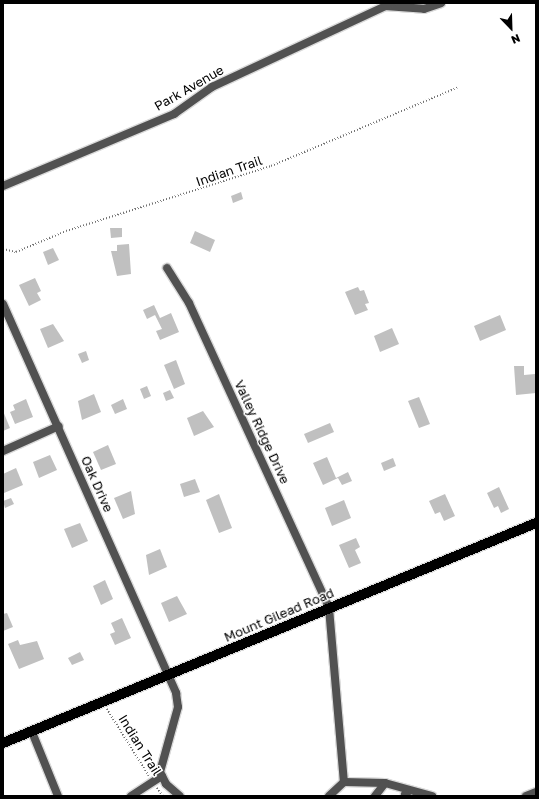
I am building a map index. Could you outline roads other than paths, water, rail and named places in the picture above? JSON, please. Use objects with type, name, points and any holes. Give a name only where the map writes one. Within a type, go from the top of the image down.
[{"type":"main road","name":"Mount Gilead Road","points":[[3,743],[536,523]]},
{"type":"street","name":"Park Avenue","points":[[3,186],[174,114],[212,88],[388,4],[424,9],[441,3]]},
{"type":"street","name":"Valley Ridge Drive","points":[[167,268],[189,303],[330,608]]},
{"type":"street","name":"Oak Drive","points":[[3,304],[169,674],[178,706],[161,761],[162,776]]},
{"type":"street","points":[[3,451],[59,426]]},
{"type":"street","points":[[330,608],[344,782]]},
{"type":"street","points":[[32,732],[58,796]]},
{"type":"street","points":[[130,796],[162,776],[180,796]]},
{"type":"street","points":[[329,796],[344,782],[385,783],[432,796]]},
{"type":"street","points":[[375,796],[385,783]]},
{"type":"street","points":[[526,796],[536,792]]}]
